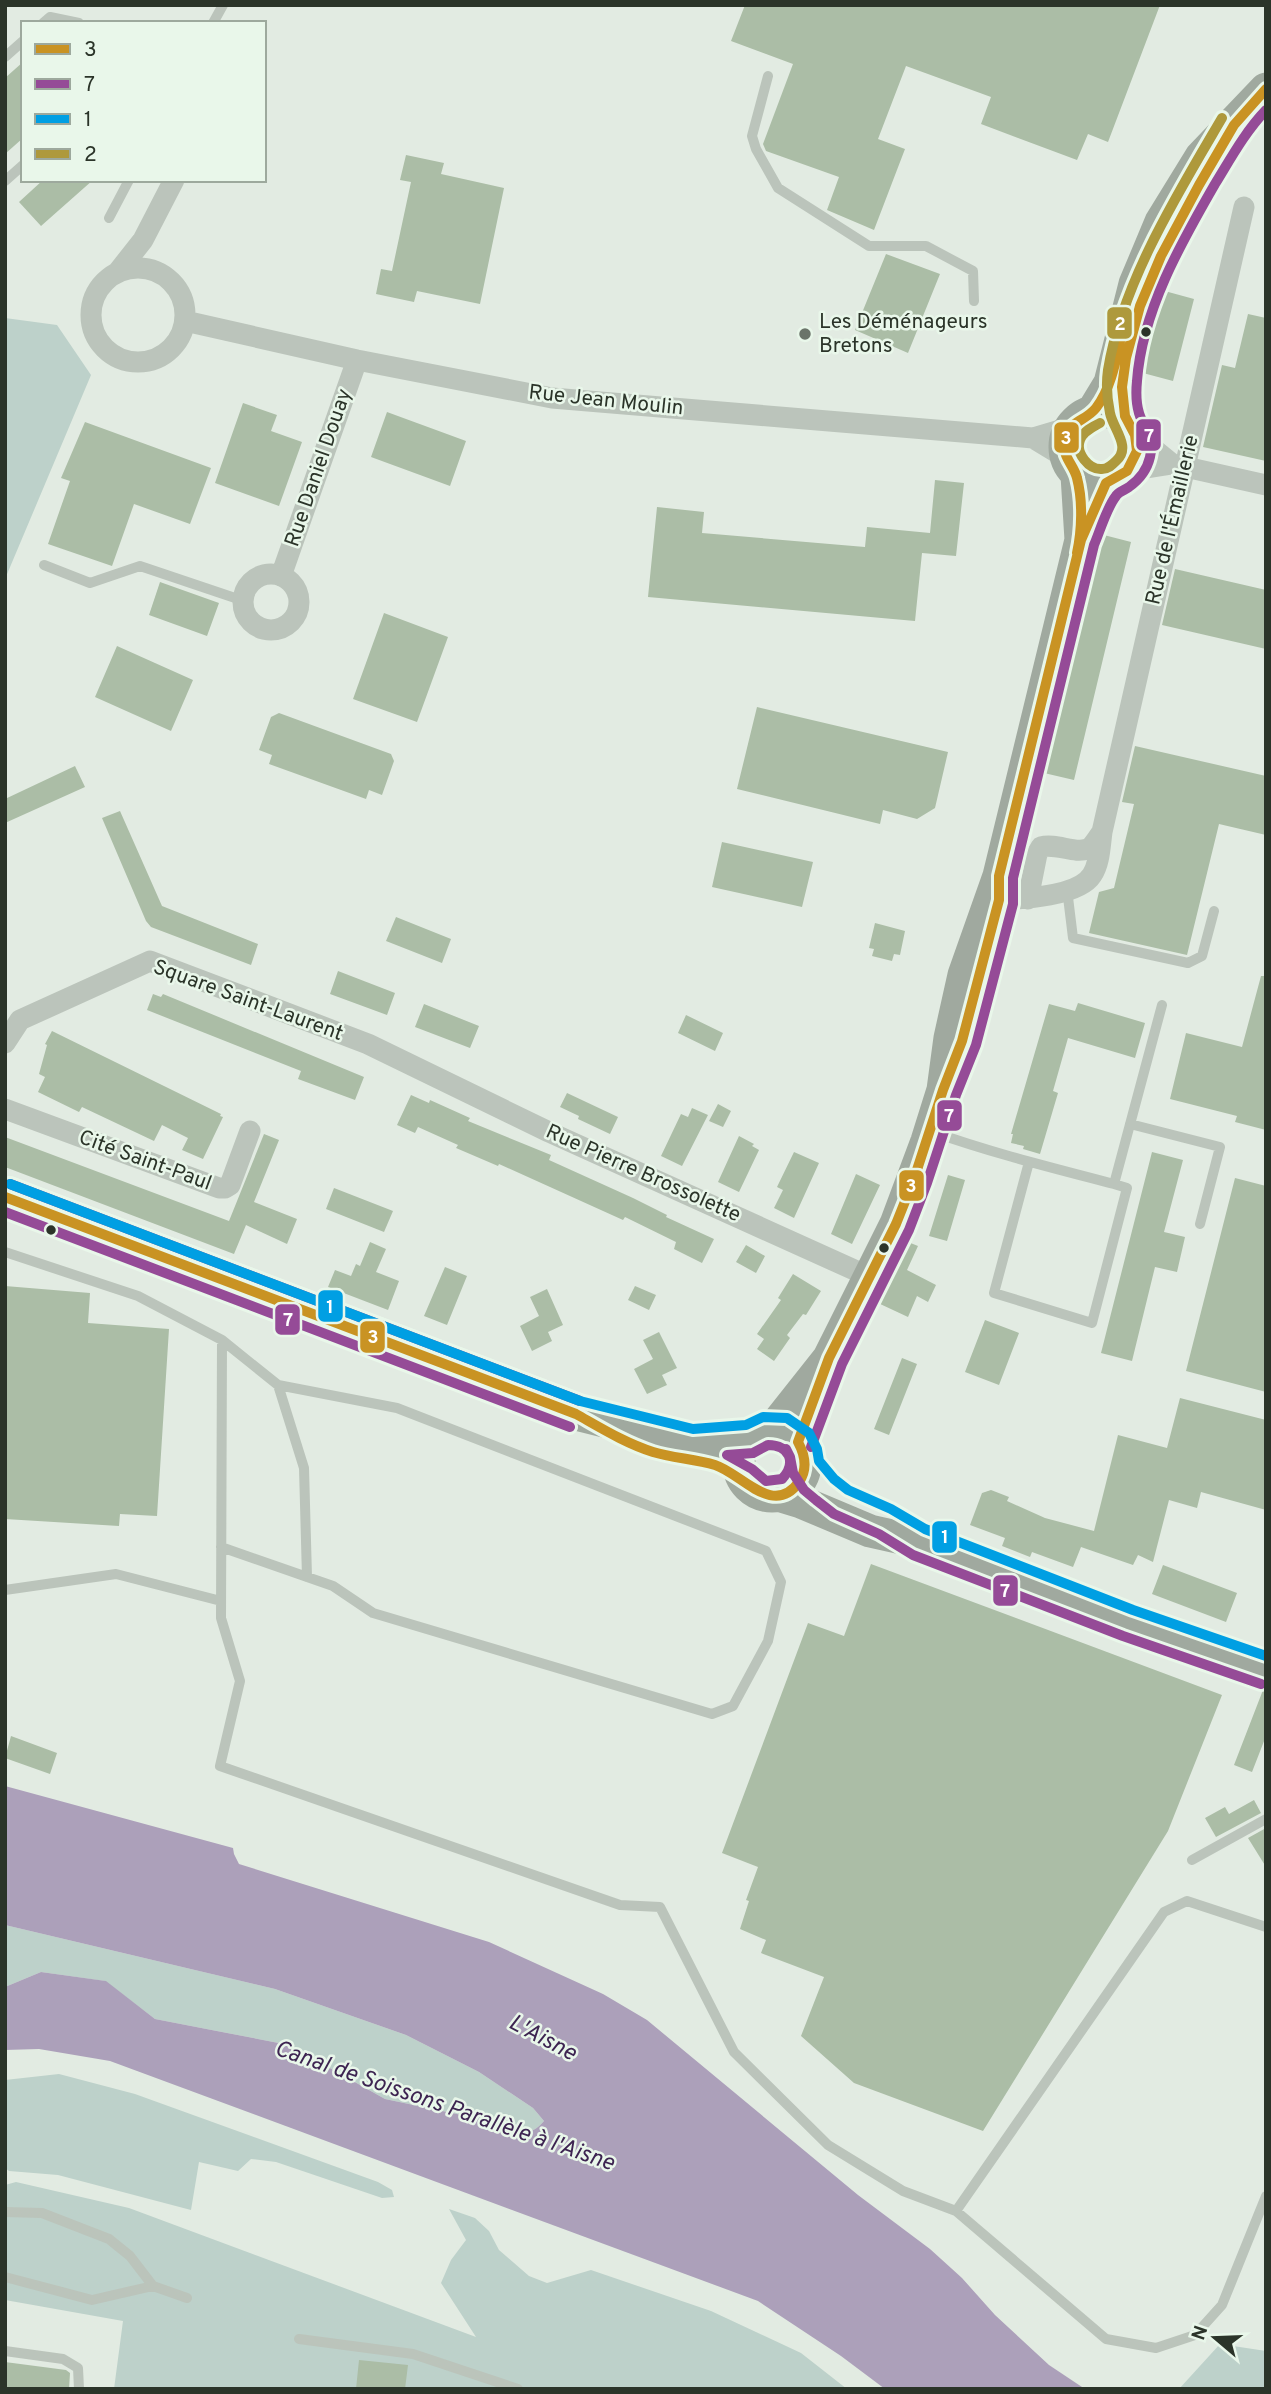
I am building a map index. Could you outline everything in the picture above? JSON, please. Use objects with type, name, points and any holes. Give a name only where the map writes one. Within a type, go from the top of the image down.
[{"type":"main road","points":[[781,1444],[829,1358],[896,1224],[943,1090],[950,1038],[964,975],[1009,891],[1081,540],[1090,454],[1135,285],[1161,222],[1201,157],[1266,89]]},
{"type":"main road","points":[[1090,454],[1136,453],[1121,384],[1126,355],[1148,287],[1174,228],[1234,125]]},
{"type":"main road","points":[[1090,454],[1110,412],[1130,427]]},
{"type":"main road","points":[[5,1198],[576,1414],[692,1443],[781,1444],[815,1481],[841,1502],[885,1522],[919,1542]]},
{"type":"main road","points":[[576,1414],[618,1438],[650,1452],[721,1467],[744,1480],[759,1493],[801,1502],[870,1531],[919,1542],[1128,1623],[1266,1671]]},
{"type":"main road","points":[[744,1480],[740,1470],[743,1448],[781,1444]]},
{"type":"main road","points":[[778,1495],[797,1485],[781,1444]]},
{"type":"street","points":[[117,273],[139,268],[150,269],[173,283],[181,294],[185,321],[181,335],[172,348],[160,357],[146,362],[117,358],[100,343],[91,323],[91,308],[104,282],[117,273],[143,240],[173,182]]},
{"type":"street","name":"Rue de l'Émaillerie","points":[[1009,891],[1067,890],[1079,886],[1091,877],[1097,866],[1179,465],[1244,208]]},
{"type":"street","points":[[143,240],[150,269]]},
{"type":"street","name":"Rue Jean Moulin","points":[[185,321],[357,360],[552,398],[1033,438],[1090,454],[1179,465]]},
{"type":"street","name":"Rue Daniel Douay","points":[[281,576],[357,360]]},
{"type":"street","points":[[1130,427],[1179,465],[1266,485]]},
{"type":"street","name":"Rue Daniel Douay","points":[[264,575],[281,576],[296,588],[299,606],[290,623],[282,628],[263,629],[249,618],[244,601],[249,585],[256,579],[264,575]]},
{"type":"street","points":[[1009,891],[1041,847],[1051,845],[1089,849],[1102,832]]},
{"type":"street","name":"Square Saint-Laurent","points":[[7,1040],[20,1020],[150,961],[368,1044],[417,1068]]},
{"type":"street","name":"Rue Pierre Brossolette","points":[[417,1068],[549,1132],[870,1277]]},
{"type":"street","name":"Cité Saint-Paul","points":[[5,1110],[219,1188],[230,1185],[250,1131]]},
{"type":"lane","points":[[214,21],[223,5]]},
{"type":"lane","points":[[45,21],[50,17],[69,21]]},
{"type":"lane","points":[[5,57],[21,43]]},
{"type":"lane","points":[[768,76],[752,136],[756,149],[778,188],[870,246],[926,246],[973,271],[974,301]]},
{"type":"lane","points":[[5,181],[21,167]]},
{"type":"lane","points":[[109,218],[128,182]]},
{"type":"lane","points":[[44,565],[90,583],[140,566],[244,601]]},
{"type":"lane","points":[[1067,890],[1073,937],[1188,963],[1202,956],[1214,911]]},
{"type":"lane","points":[[1114,1184],[1162,1005]]},
{"type":"lane","points":[[1130,1124],[1220,1147],[1200,1224]]},
{"type":"lane","points":[[930,1131],[990,1152],[1029,1162],[1114,1184],[1127,1188],[1092,1323],[995,1293],[1029,1162]]},
{"type":"lane","points":[[5,1252],[138,1296],[222,1340],[278,1385],[397,1408],[766,1551],[780,1582],[768,1641],[733,1706],[712,1714],[373,1613],[334,1586],[221,1547]]},
{"type":"lane","points":[[222,1340],[221,1618],[240,1681],[220,1766],[620,1905],[660,1907],[734,2052],[828,2145],[903,2191],[957,2211],[1106,2339],[1156,2348],[1195,2335],[1222,2305],[1266,2196]]},
{"type":"lane","points":[[278,1385],[304,1468],[307,1577]]},
{"type":"lane","points":[[5,1590],[116,1574],[221,1601]]},
{"type":"lane","points":[[1192,1860],[1266,1819]]},
{"type":"lane","points":[[957,2211],[1164,1912],[1187,1901],[1266,1927]]},
{"type":"lane","points":[[5,2212],[42,2213],[109,2239],[130,2256],[153,2286]]},
{"type":"lane","points":[[5,2277],[92,2300],[153,2286],[187,2298]]},
{"type":"lane","points":[[299,2339],[413,2354],[518,2389]]},
{"type":"lane","points":[[5,2351],[63,2359],[78,2368],[79,2389]]},
{"type":"shaded area","points":[[5,318],[57,325],[91,375],[5,579]]},
{"type":"shaded area","points":[[5,1925],[275,1989],[406,2035],[479,2072],[533,2108],[544,2121],[532,2130],[521,2132],[495,2122],[385,2099],[289,2045],[155,2019],[105,1981],[41,1972],[5,1987]]},
{"type":"shaded area","points":[[59,2074],[135,2094],[378,2182],[392,2190],[394,2197],[382,2198],[276,2162],[251,2159],[238,2171],[199,2162],[191,2210],[58,2175],[9,2171],[5,2168],[5,2080]]},
{"type":"shaded area","points":[[16,2182],[129,2208],[476,2337],[441,2283],[451,2260],[466,2240],[449,2209],[475,2218],[489,2231],[499,2250],[529,2276],[547,2283],[591,2270],[711,2311],[801,2353],[847,2389],[114,2389],[123,2321],[5,2300],[5,2185]]},
{"type":"shaded area","points":[[1220,2344],[1266,2351],[1266,2389],[1179,2389]]},
{"type":"water","name":"L'Aisne","points":[[5,1786],[233,1848],[239,1864],[489,1942],[603,1994],[647,2020],[858,2195],[930,2249],[1049,2365],[1085,2389],[885,2389],[758,2301],[110,2061],[39,2049],[5,2050],[5,1987],[41,1972],[106,1981],[155,2019],[289,2045],[385,2099],[495,2122],[521,2132],[532,2130],[544,2121],[533,2108],[479,2072],[406,2035],[275,1989],[5,1925]]},
{"type":"building","points":[[745,5],[1160,5],[1108,142],[1088,134],[1077,160],[981,124],[991,97],[906,66],[878,139],[905,149],[874,230],[827,210],[839,177],[766,151],[763,144],[793,64],[731,41]]},
{"type":"building","points":[[21,64],[21,140],[5,154],[5,78]]},
{"type":"building","points":[[406,155],[444,163],[441,174],[504,188],[480,304],[417,291],[414,302],[376,294],[381,269],[392,271],[411,182],[400,180]]},
{"type":"building","points":[[41,182],[91,182],[41,226],[19,202]]},
{"type":"building","points":[[886,254],[940,274],[908,353],[855,330]]},
{"type":"building","points":[[1161,290],[1194,299],[1173,381],[1143,373],[1143,357]]},
{"type":"building","points":[[1248,314],[1266,318],[1266,461],[1203,447],[1222,365],[1235,368]]},
{"type":"building","points":[[243,403],[277,415],[271,431],[302,442],[279,506],[215,483]]},
{"type":"building","points":[[387,412],[466,441],[450,486],[371,457]]},
{"type":"building","points":[[85,422],[211,468],[190,524],[134,504],[112,566],[48,544],[70,481],[61,478]]},
{"type":"building","points":[[935,480],[964,483],[956,556],[922,553],[915,621],[648,597],[657,507],[704,512],[702,533],[865,547],[867,527],[930,533]]},
{"type":"building","points":[[1100,534],[1131,542],[1074,780],[1044,773],[1100,545]]},
{"type":"building","points":[[1175,569],[1266,590],[1266,649],[1162,625]]},
{"type":"building","points":[[160,582],[219,603],[207,636],[149,615]]},
{"type":"building","points":[[384,613],[448,637],[417,722],[353,699]]},
{"type":"building","points":[[117,646],[193,680],[171,731],[95,697]]},
{"type":"building","points":[[757,707],[948,752],[935,808],[917,819],[883,810],[880,824],[737,789]]},
{"type":"building","points":[[279,713],[391,754],[394,761],[382,795],[369,790],[366,799],[269,764],[272,755],[259,750],[271,717]]},
{"type":"building","points":[[1135,746],[1266,776],[1266,835],[1219,824],[1187,955],[1089,933],[1099,892],[1114,888],[1134,804],[1122,802]]},
{"type":"building","points":[[75,766],[85,787],[5,823],[5,799]]},
{"type":"building","points":[[120,811],[162,906],[258,944],[251,965],[151,927],[146,921],[102,818]]},
{"type":"building","points":[[722,842],[813,862],[802,907],[712,887]]},
{"type":"building","points":[[396,917],[451,939],[442,963],[386,941]]},
{"type":"building","points":[[875,923],[905,931],[900,955],[894,954],[892,961],[872,956],[874,949],[869,948]]},
{"type":"building","points":[[338,971],[395,993],[387,1015],[330,994]]},
{"type":"building","points":[[1261,976],[1266,976],[1266,1130],[1235,1122],[1237,1116],[1170,1099],[1186,1033],[1242,1047]]},
{"type":"building","points":[[153,994],[161,997],[163,994],[364,1077],[355,1100],[298,1079],[301,1071],[147,1010]]},
{"type":"building","points":[[1078,1003],[1145,1023],[1135,1058],[1068,1038],[1053,1091],[1058,1093],[1040,1154],[1023,1149],[1024,1146],[1011,1143],[1011,1134],[1049,1004],[1075,1011]]},
{"type":"building","points":[[424,1004],[479,1026],[470,1048],[415,1027]]},
{"type":"building","points":[[686,1015],[723,1033],[715,1051],[678,1033]]},
{"type":"building","points":[[52,1031],[221,1114],[223,1117],[203,1159],[182,1150],[188,1138],[162,1125],[154,1141],[82,1107],[79,1112],[38,1092],[45,1077],[39,1074],[47,1045],[45,1044]]},
{"type":"building","points":[[567,1093],[618,1117],[610,1134],[560,1107]]},
{"type":"building","points":[[411,1095],[429,1103],[430,1100],[470,1118],[468,1121],[551,1155],[549,1160],[714,1239],[702,1263],[674,1249],[676,1242],[625,1217],[623,1220],[499,1164],[498,1166],[456,1148],[458,1145],[418,1127],[415,1133],[397,1125]]},
{"type":"building","points":[[718,1104],[731,1111],[723,1127],[709,1121]]},
{"type":"building","points":[[692,1108],[708,1115],[682,1166],[661,1156],[681,1114],[688,1117]]},
{"type":"building","points":[[264,1134],[279,1140],[254,1202],[297,1219],[287,1244],[246,1225],[234,1254],[5,1167],[5,1137],[229,1221]]},
{"type":"building","points":[[739,1136],[759,1150],[739,1192],[718,1182]]},
{"type":"building","points":[[794,1152],[819,1163],[794,1218],[774,1208],[783,1190],[777,1187]]},
{"type":"building","points":[[1152,1152],[1183,1160],[1164,1232],[1185,1237],[1177,1272],[1155,1267],[1132,1361],[1101,1353]]},
{"type":"building","points":[[856,1174],[880,1185],[852,1244],[831,1234]]},
{"type":"building","points":[[948,1175],[965,1180],[947,1241],[929,1236]]},
{"type":"building","points":[[1235,1178],[1266,1186],[1266,1392],[1186,1371]]},
{"type":"building","points":[[334,1188],[393,1211],[384,1232],[326,1209]]},
{"type":"building","points":[[370,1242],[386,1249],[376,1272],[399,1281],[388,1310],[328,1287],[335,1270],[351,1276],[356,1264],[360,1266]]},
{"type":"building","points":[[908,1242],[918,1246],[907,1270],[936,1285],[928,1302],[917,1296],[908,1317],[878,1303]]},
{"type":"building","points":[[746,1245],[765,1256],[756,1273],[736,1262]]},
{"type":"building","points":[[445,1267],[467,1276],[447,1325],[424,1316]]},
{"type":"building","points":[[793,1274],[821,1291],[806,1315],[803,1314],[787,1335],[790,1338],[774,1361],[757,1349],[764,1339],[757,1334],[781,1300],[778,1298]]},
{"type":"building","points":[[5,1286],[90,1293],[88,1323],[169,1329],[157,1516],[120,1514],[119,1526],[5,1519]]},
{"type":"building","points":[[635,1286],[656,1295],[649,1310],[628,1300]]},
{"type":"building","points":[[547,1289],[563,1325],[548,1332],[552,1341],[532,1351],[520,1326],[539,1316],[530,1297]]},
{"type":"building","points":[[985,1320],[1019,1333],[999,1385],[965,1372]]},
{"type":"building","points":[[659,1332],[677,1368],[662,1375],[667,1385],[647,1394],[634,1369],[653,1359],[643,1340]]},
{"type":"building","points":[[902,1358],[917,1364],[889,1435],[874,1429]]},
{"type":"building","points":[[1180,1398],[1266,1420],[1266,1510],[1201,1492],[1197,1508],[1169,1500],[1153,1562],[1138,1555],[1133,1565],[1081,1547],[1073,1567],[1032,1552],[1030,1557],[1002,1546],[1005,1538],[970,1525],[982,1493],[991,1490],[1009,1497],[1007,1501],[1045,1518],[1094,1531],[1118,1435],[1167,1448]]},
{"type":"building","points":[[871,1564],[1222,1695],[1168,1831],[983,2131],[854,2083],[801,2036],[824,1977],[761,1953],[766,1940],[740,1929],[749,1901],[746,1900],[758,1867],[722,1853],[808,1623],[844,1636]]},
{"type":"building","points":[[1163,1565],[1237,1593],[1226,1622],[1152,1594]]},
{"type":"building","points":[[1263,1690],[1266,1690],[1266,1736],[1252,1772],[1234,1765]]},
{"type":"building","points":[[11,1736],[57,1753],[50,1774],[5,1758]]},
{"type":"building","points":[[1254,1800],[1261,1813],[1216,1837],[1205,1818],[1225,1807],[1229,1814]]},
{"type":"building","points":[[1266,1828],[1266,1867],[1248,1838]]},
{"type":"building","points":[[359,2360],[408,2365],[405,2389],[356,2389]]},
{"type":"building","points":[[5,2362],[66,2370],[70,2373],[69,2389],[5,2389]]},
{"type":"transit line","name":"3","points":[[5,1197],[576,1414],[643,1448],[715,1465],[768,1495],[779,1496],[789,1492],[804,1472],[804,1457],[798,1442],[829,1358],[896,1224],[962,1041],[999,900],[999,876],[1081,540],[1106,483],[1127,471],[1137,451],[1135,435],[1125,416],[1122,387],[1126,358],[1140,306],[1161,256],[1199,185],[1234,125],[1266,89]]},
{"type":"transit line","name":"7","points":[[811,1447],[842,1364],[909,1230],[976,1045],[1013,904],[1013,878],[1094,545],[1118,493],[1139,478],[1150,457],[1151,444],[1139,413],[1136,389],[1140,355],[1155,303],[1189,230],[1215,184],[1245,136],[1266,110]]},
{"type":"transit line","name":"2","points":[[1100,423],[1083,434],[1079,445],[1084,460],[1097,469],[1108,468],[1120,456],[1122,450],[1110,413],[1107,381],[1115,337],[1126,304],[1154,240],[1222,118]]},
{"type":"transit line","name":"3","points":[[1077,553],[1081,525],[1080,496],[1076,473],[1065,453],[1065,443],[1073,425],[1091,413],[1106,392],[1121,337]]},
{"type":"transit line","name":"7","points":[[10,1184],[580,1401]]},
{"type":"transit line","name":"1","points":[[10,1184],[580,1401],[693,1429],[746,1425],[763,1417],[787,1418],[809,1433],[817,1449],[819,1461],[834,1479],[848,1490],[891,1509],[925,1529],[1133,1610],[1266,1656]]},
{"type":"transit line","name":"7","points":[[5,1212],[570,1427]]},
{"type":"transit line","name":"7","points":[[768,1445],[782,1448],[789,1456],[789,1467],[782,1479],[766,1481],[752,1469],[727,1455],[753,1453],[768,1445]]},
{"type":"transit line","name":"7","points":[[786,1449],[793,1473],[804,1490],[834,1514],[879,1534],[913,1555],[1123,1636],[1261,1684]]},
{"type":"place","name":"Les Déménageurs Bretons","points":[[805,334]]},
{"type":"water label","name":"Canal de Soissons Parallèle à l'Aisne","points":[[444,2107]]}]
